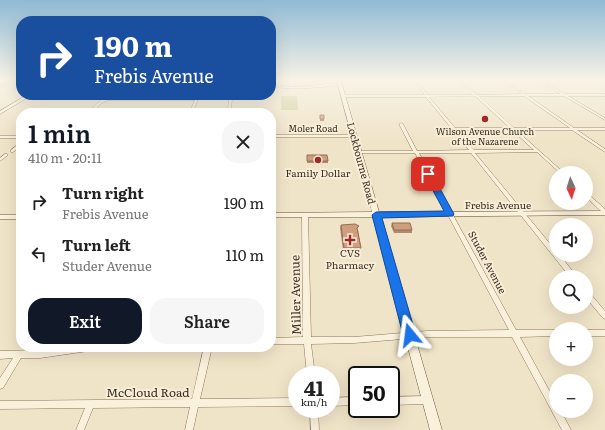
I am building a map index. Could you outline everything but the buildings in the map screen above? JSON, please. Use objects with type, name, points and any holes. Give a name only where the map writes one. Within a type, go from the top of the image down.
[{"type":"main road","points":[[0,113],[20,101]]},
{"type":"main road","name":"Lockbourne Road","points":[[345,101],[436,430]]},
{"type":"main road","name":"Frebis Avenue","points":[[276,215],[605,213]]},
{"type":"main road","points":[[0,217],[16,215]]},
{"type":"street","points":[[96,108],[105,101]]},
{"type":"street","points":[[230,108],[232,102],[231,101]]},
{"type":"street","points":[[432,101],[568,270]]},
{"type":"street","points":[[483,101],[554,166]]},
{"type":"street","points":[[533,101],[605,151]]},
{"type":"street","points":[[576,101],[605,118]]},
{"type":"street","name":"Studer Avenue","points":[[401,124],[549,398]]},
{"type":"street","points":[[455,130],[605,129]]},
{"type":"street","name":"Moler Road","points":[[276,136],[354,136]]},
{"type":"street","points":[[0,137],[16,137]]},
{"type":"street","points":[[12,151],[16,148]]},
{"type":"street","points":[[359,152],[537,151]]},
{"type":"street","points":[[0,160],[6,155]]},
{"type":"street","points":[[593,202],[605,213]]},
{"type":"street","name":"Miller Avenue","points":[[305,215],[307,340],[310,366]]},
{"type":"street","points":[[593,301],[605,316]]},
{"type":"street","points":[[276,341],[372,340],[410,335],[549,333]]},
{"type":"street","points":[[593,333],[605,333]]},
{"type":"street","points":[[0,355],[55,352]]},
{"type":"street","points":[[189,430],[207,352]]},
{"type":"street","points":[[0,385],[19,355]]},
{"type":"street","points":[[400,401],[428,400]]},
{"type":"street","name":"McCloud Road","points":[[0,405],[288,402]]},
{"type":"street","points":[[80,430],[91,404]]},
{"type":"street","points":[[314,418],[315,430]]},
{"type":"street","name":"Studer Avenue","points":[[560,418],[566,430]]},
{"type":"green space","points":[[281,101],[297,101],[298,110],[281,110]]},
{"type":"place","name":"Wilson Avenue Church of the Nazarene","points":[[485,119]]},
{"type":"place","name":"Family Dollar","points":[[318,160]]},
{"type":"place","name":"CVS Pharmacy","points":[[350,240]]},
{"type":"route","points":[[410,335],[376,215],[450,214],[428,174]]}]
